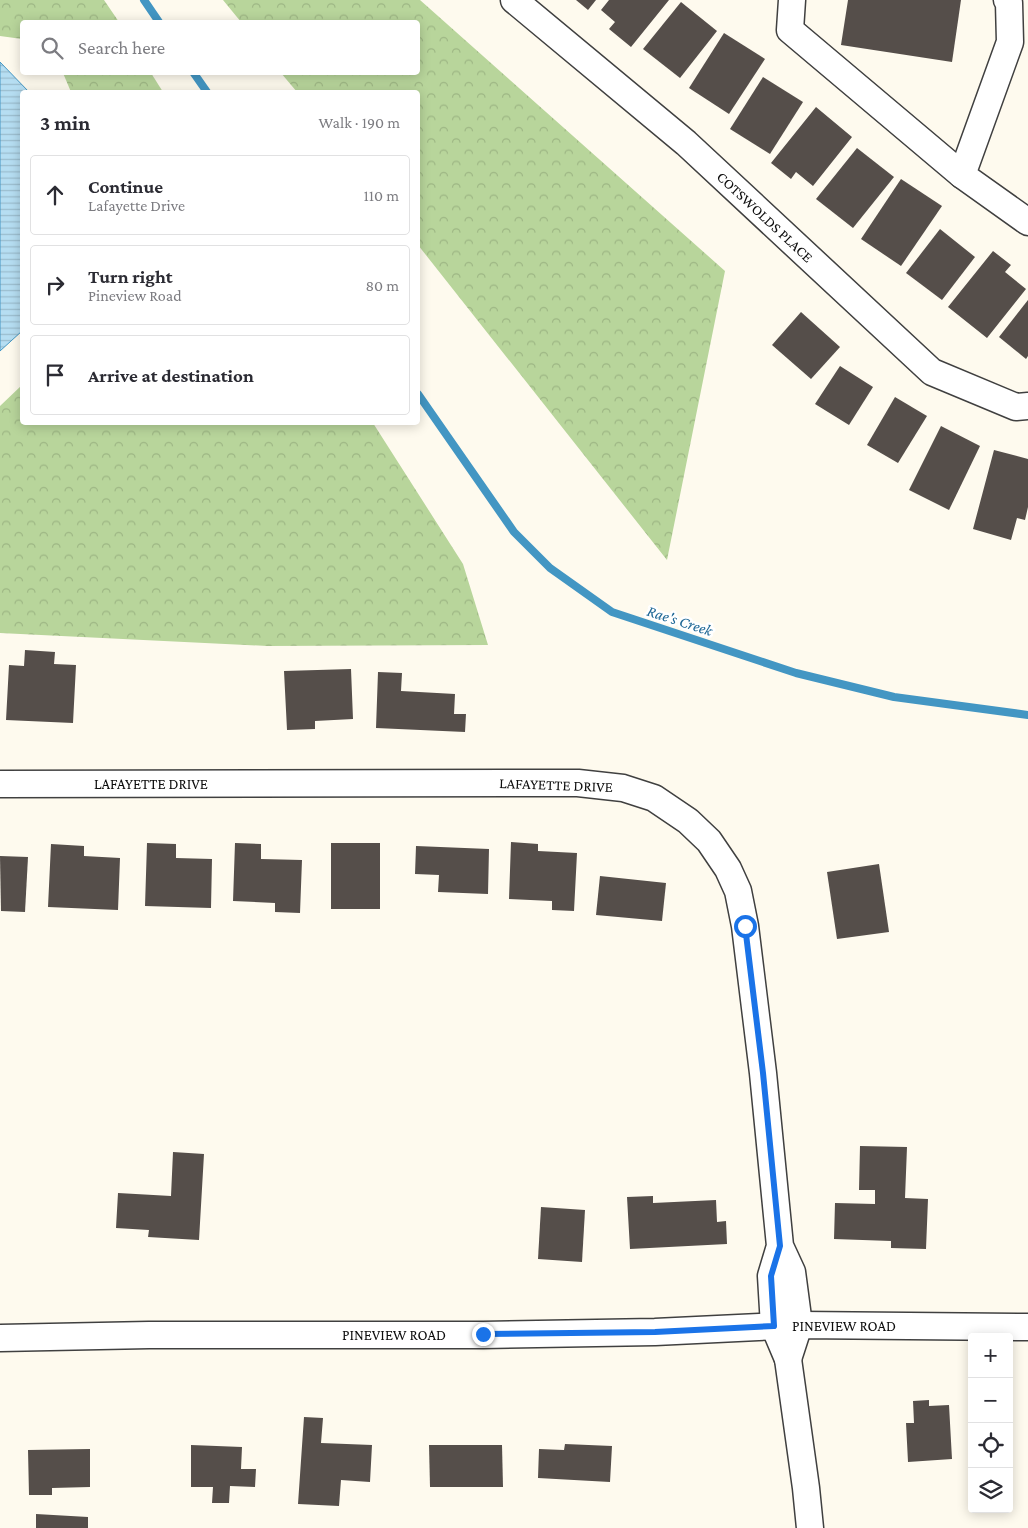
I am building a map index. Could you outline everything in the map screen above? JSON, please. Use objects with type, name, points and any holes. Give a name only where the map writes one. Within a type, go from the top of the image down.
[{"type":"street","name":"COTSWOLDS PLACE","points":[[514,0],[686,143],[932,372],[1016,407],[1028,406]]},
{"type":"street","points":[[792,0],[790,30],[962,175],[1028,222]]},
{"type":"street","points":[[962,175],[1010,42],[1009,1]]},
{"type":"street","name":"LAFAYETTE DRIVE","points":[[0,784],[578,783],[623,788],[654,798],[688,822],[709,841],[728,869],[738,891],[745,926],[780,1246],[792,1272],[786,1326]]},
{"type":"street","points":[[786,1326],[788,1359],[810,1528]]},
{"type":"street","name":"PINEVIEW ROAD","points":[[0,1338],[149,1335],[655,1332],[786,1326],[1028,1327]]},
{"type":"green space","points":[[0,0],[104,0],[118,20],[20,20],[20,39],[0,36]]},
{"type":"green space","points":[[223,0],[420,0],[725,271],[667,560],[420,248],[420,90],[295,90],[283,75],[420,75],[420,20],[239,20]]},
{"type":"green space","points":[[64,75],[152,75],[162,90],[70,90]]},
{"type":"green space","points":[[20,387],[20,425],[374,425],[463,564],[488,645],[267,646],[0,633],[0,406]]},
{"type":"water","points":[[0,62],[27,90],[20,90],[20,333],[0,351]]},
{"type":"building","points":[[576,0],[596,0],[588,10]]},
{"type":"building","points":[[609,0],[669,0],[631,47],[609,29],[615,22],[601,10]]},
{"type":"building","points":[[848,0],[961,0],[952,62],[841,45]]},
{"type":"building","points":[[681,2],[717,31],[680,78],[643,49]]},
{"type":"building","points":[[724,33],[765,59],[729,114],[689,88]]},
{"type":"building","points":[[763,77],[803,102],[770,154],[730,129]]},
{"type":"building","points":[[816,107],[852,137],[813,186],[796,172],[791,179],[771,163]]},
{"type":"building","points":[[857,148],[894,177],[853,228],[816,199]]},
{"type":"building","points":[[901,179],[942,206],[901,266],[861,239]]},
{"type":"building","points":[[940,229],[975,257],[942,300],[906,273]]},
{"type":"building","points":[[993,251],[1011,265],[1005,272],[1026,289],[987,338],[948,307]]},
{"type":"building","points":[[1028,300],[1028,356],[1026,359],[999,337]]},
{"type":"building","points":[[801,312],[840,347],[811,379],[772,345]]},
{"type":"building","points":[[840,366],[873,387],[849,425],[815,404]]},
{"type":"building","points":[[895,397],[927,416],[898,463],[867,445]]},
{"type":"building","points":[[941,426],[980,446],[949,510],[909,490]]},
{"type":"building","points":[[994,450],[1028,459],[1028,507],[1025,520],[1017,518],[1011,540],[973,529]]},
{"type":"building","points":[[25,650],[55,652],[54,664],[76,665],[73,723],[6,720],[9,665],[24,666]]},
{"type":"building","points":[[351,669],[353,719],[315,721],[315,729],[287,730],[284,671]]},
{"type":"building","points":[[378,672],[402,673],[401,691],[455,694],[454,714],[466,714],[465,732],[376,728]]},
{"type":"building","points":[[511,842],[538,844],[538,851],[577,853],[574,911],[552,910],[552,901],[509,899]]},
{"type":"building","points":[[147,843],[176,844],[176,858],[212,859],[211,908],[145,906]]},
{"type":"building","points":[[235,843],[261,844],[261,859],[302,860],[300,913],[275,912],[275,903],[233,901]]},
{"type":"building","points":[[331,843],[380,843],[380,909],[331,909]]},
{"type":"building","points":[[51,844],[84,846],[84,856],[120,858],[118,910],[48,907]]},
{"type":"building","points":[[416,846],[489,849],[488,894],[438,892],[439,875],[415,874]]},
{"type":"building","points":[[0,856],[28,857],[25,912],[1,911]]},
{"type":"building","points":[[879,864],[889,932],[837,939],[827,872]]},
{"type":"building","points":[[600,876],[666,883],[662,921],[596,915]]},
{"type":"building","points":[[860,1146],[907,1147],[905,1198],[928,1199],[926,1249],[891,1248],[891,1241],[834,1239],[835,1203],[875,1204],[875,1190],[859,1190]]},
{"type":"building","points":[[173,1152],[204,1154],[199,1240],[148,1237],[149,1230],[116,1228],[118,1193],[171,1196]]},
{"type":"building","points":[[653,1196],[653,1203],[716,1200],[717,1222],[726,1221],[727,1244],[630,1249],[627,1197]]},
{"type":"building","points":[[541,1207],[585,1210],[582,1262],[538,1259]]},
{"type":"building","points":[[929,1400],[929,1406],[949,1405],[952,1459],[908,1462],[906,1423],[914,1423],[913,1401]]},
{"type":"building","points":[[304,1417],[323,1418],[321,1443],[372,1445],[370,1482],[341,1480],[339,1506],[298,1504]]},
{"type":"building","points":[[565,1444],[612,1446],[610,1482],[538,1478],[539,1449],[564,1450]]},
{"type":"building","points":[[191,1445],[242,1447],[241,1469],[256,1469],[255,1487],[230,1486],[229,1503],[212,1503],[213,1487],[191,1487]]},
{"type":"building","points":[[429,1445],[502,1445],[503,1487],[430,1487]]},
{"type":"building","points":[[90,1449],[90,1487],[52,1488],[52,1495],[29,1495],[28,1450]]},
{"type":"building","points":[[36,1514],[88,1517],[88,1528],[36,1528]]},
{"type":"waterway","name":"Rae's Creek","points":[[144,0],[158,20]]},
{"type":"waterway","name":"Rae's Creek","points":[[195,75],[206,90]]},
{"type":"waterway","name":"Rae's Creek","points":[[420,397],[514,532],[550,568],[612,612],[796,673],[894,697],[1028,715]]},
{"type":"route","points":[[483,1334],[655,1332],[774,1326],[771,1276],[780,1246],[763,1073],[745,926]]}]
